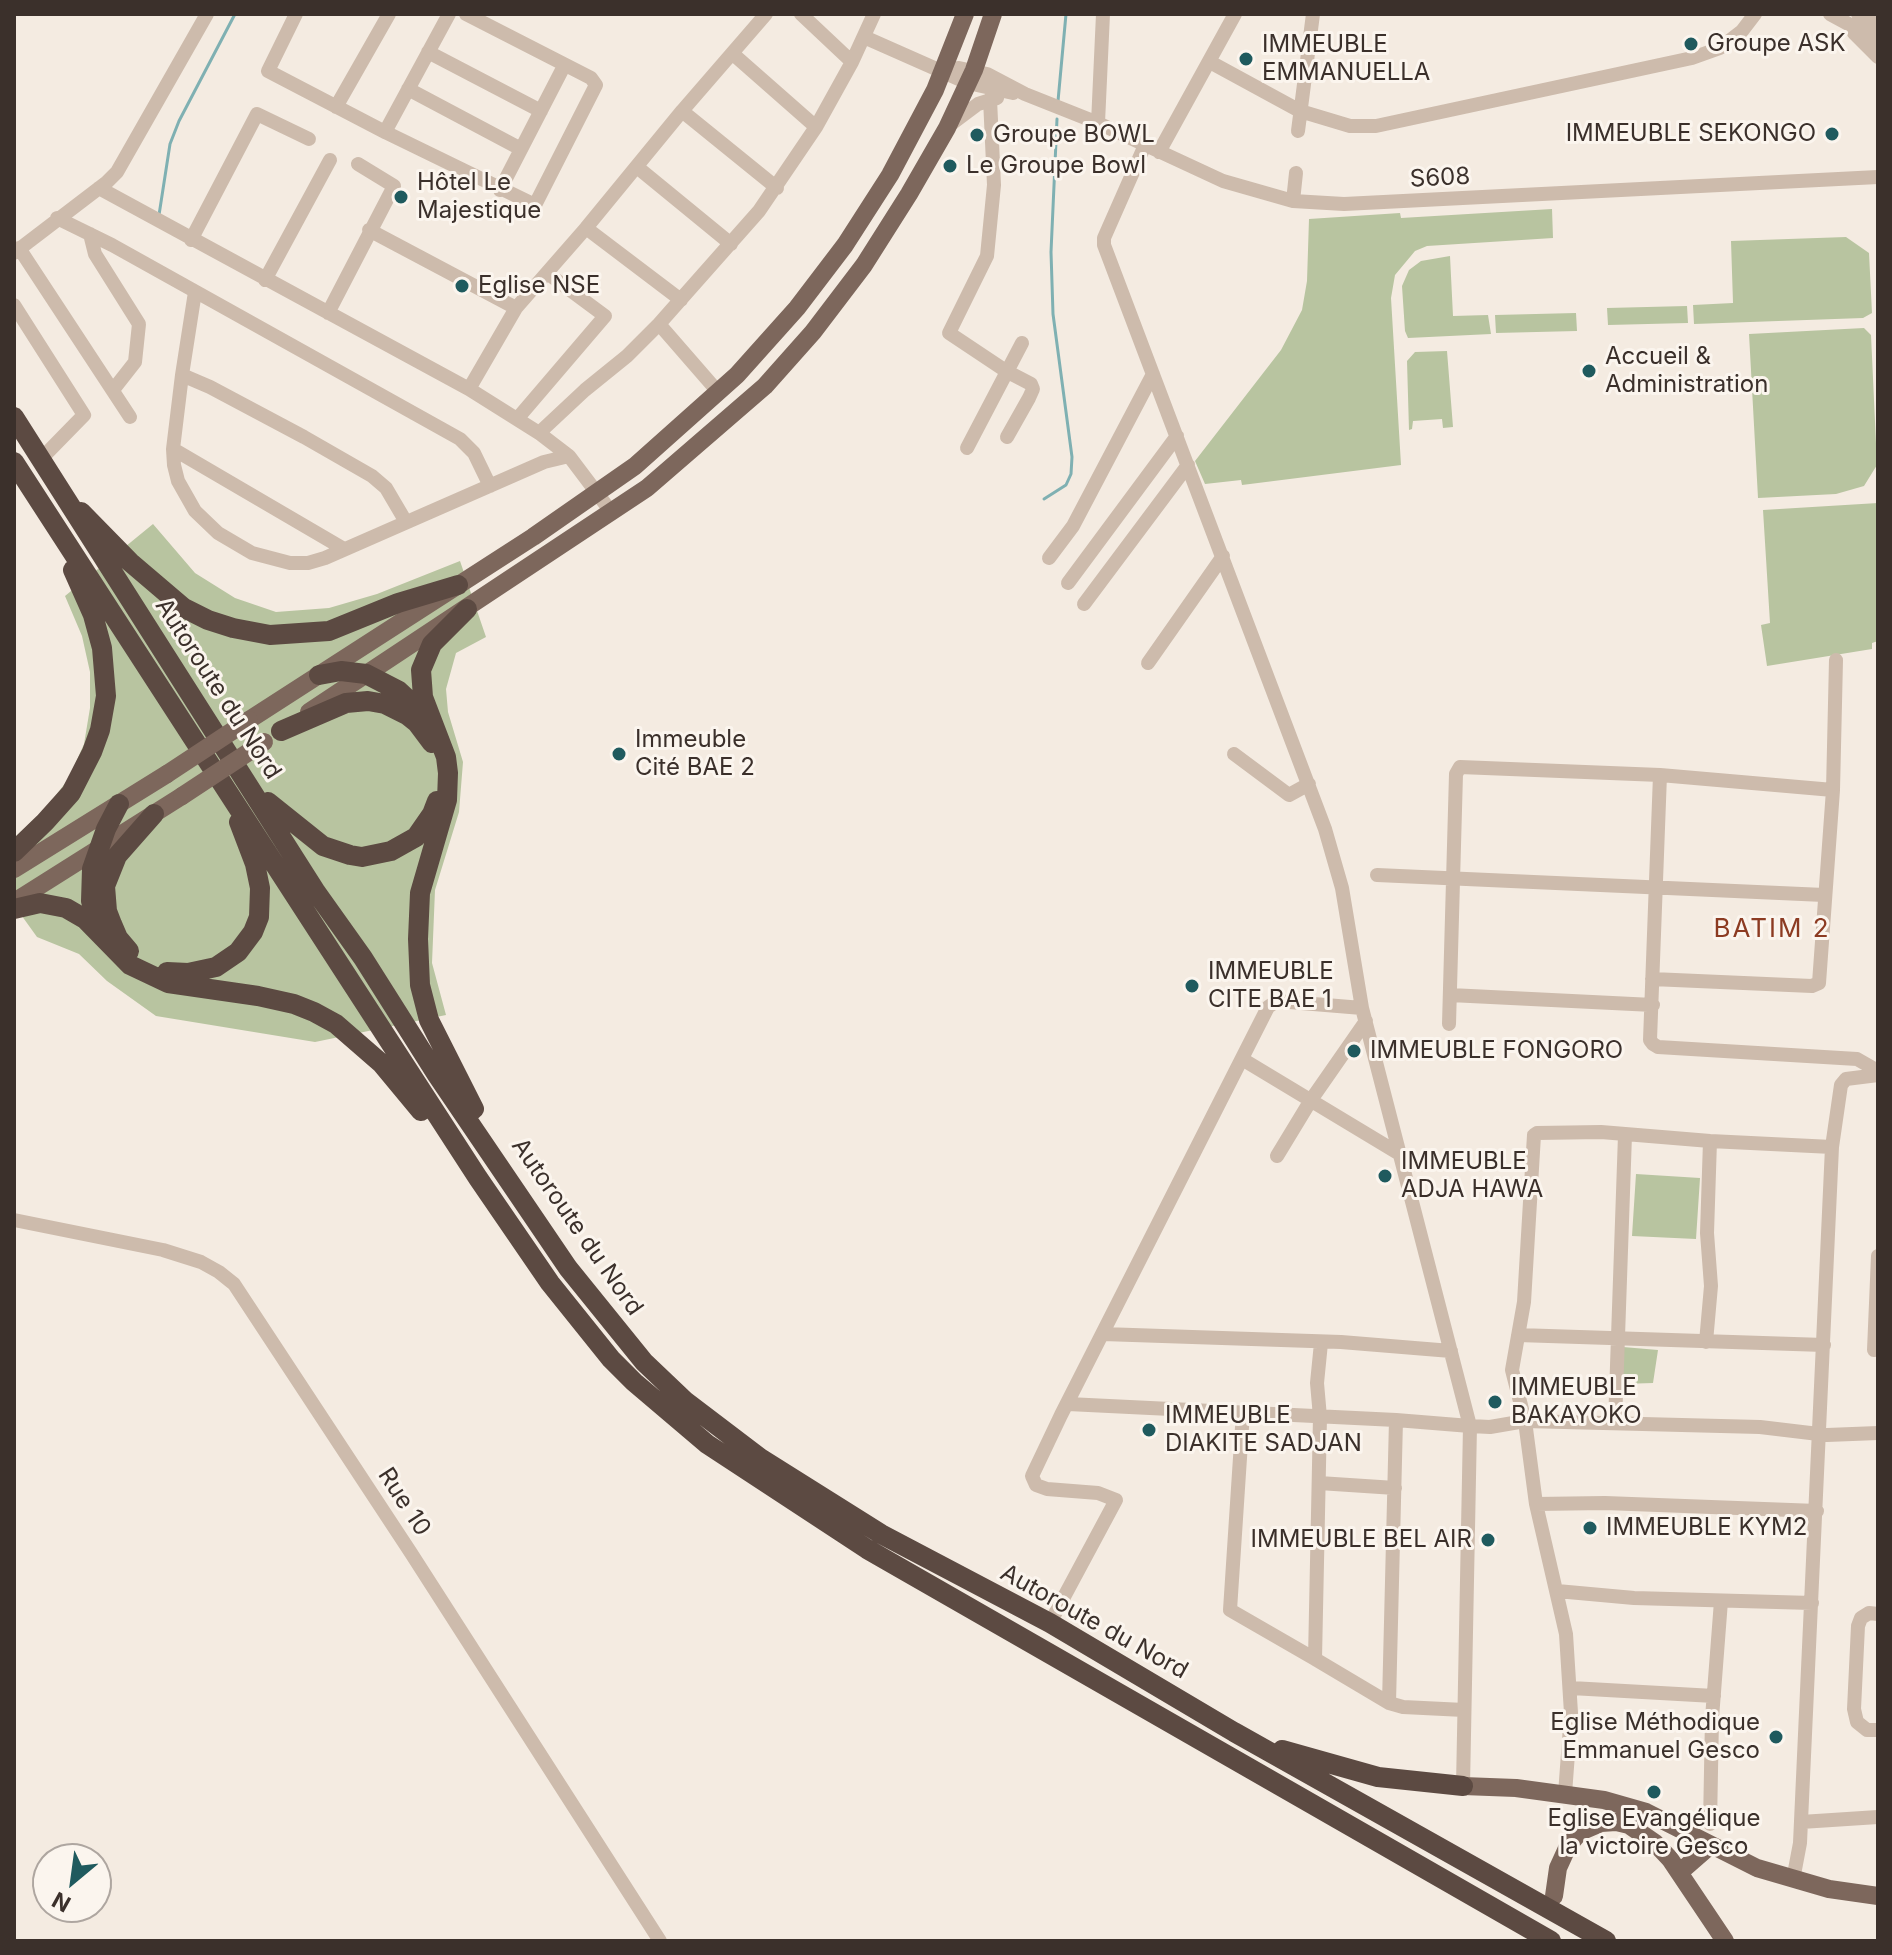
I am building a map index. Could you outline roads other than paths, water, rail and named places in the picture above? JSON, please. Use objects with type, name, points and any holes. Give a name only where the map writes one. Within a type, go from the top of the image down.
[{"type":"highway","name":"Autoroute du Nord","points":[[14,417],[316,892],[363,958],[437,1075],[568,1268],[644,1362],[685,1401],[760,1458],[881,1534],[1050,1623],[1234,1732],[1606,1941]]},
{"type":"highway","name":"Autoroute du Nord","points":[[14,462],[478,1178],[550,1283],[611,1359],[677,1421],[707,1444],[867,1549],[1551,1941]]},
{"type":"highway","points":[[14,852],[71,793],[100,730],[106,696],[102,648],[93,615],[31,488]]},
{"type":"highway","points":[[60,493],[130,562],[184,608],[233,628],[270,635],[329,631],[398,603],[458,585]]},
{"type":"highway","points":[[467,609],[432,644],[425,657],[420,684],[448,773],[447,800],[420,893],[420,985],[429,1020],[504,1170]]},
{"type":"highway","points":[[319,675],[341,671],[366,674],[399,691],[429,719]]},
{"type":"highway","points":[[251,786],[323,846],[350,855],[381,854],[404,845],[416,837],[432,814],[440,784],[434,746],[417,723],[385,704],[355,702],[333,708],[272,737]]},
{"type":"highway","points":[[154,814],[111,867],[105,886],[107,911],[118,938],[143,963],[174,974],[205,971],[228,960],[248,941],[259,917],[261,904],[255,864],[222,782]]},
{"type":"highway","points":[[104,939],[91,901],[92,869],[119,804]]},
{"type":"highway","points":[[14,909],[40,903],[66,908],[85,919],[130,965],[168,983],[294,1004],[336,1024],[382,1064],[478,1178]]},
{"type":"highway","points":[[1234,1732],[1265,1745],[1378,1777],[1463,1786]]},
{"type":"main road","points":[[14,869],[167,774],[458,585],[667,441],[719,393],[797,308],[845,245],[890,175],[943,70],[965,14]]},
{"type":"main road","points":[[14,902],[182,796],[612,513],[684,459],[765,386],[813,332],[864,265],[909,194],[947,128],[971,76],[993,14]]},
{"type":"main road","points":[[1463,1786],[1516,1788],[1604,1800],[1646,1812],[1757,1868],[1793,1880],[1878,1896]]},
{"type":"main road","points":[[1554,1896],[1558,1868],[1568,1846],[1580,1832],[1601,1823],[1616,1822],[1640,1831],[1655,1843],[1680,1872],[1725,1941]]},
{"type":"main road","points":[[1680,1872],[1711,1845]]},
{"type":"street","points":[[130,417],[16,251],[117,172],[207,14]]},
{"type":"street","points":[[296,14],[268,71],[533,206],[596,85],[591,78],[466,14]]},
{"type":"street","points":[[336,107],[389,14]]},
{"type":"street","points":[[385,132],[449,14]]},
{"type":"street","points":[[469,389],[516,308],[766,14]]},
{"type":"street","points":[[801,14],[852,62]]},
{"type":"street","points":[[539,433],[659,324],[777,188],[816,127],[874,14]]},
{"type":"street","points":[[1098,123],[1103,14]]},
{"type":"street","points":[[1159,152],[1235,14]]},
{"type":"street","points":[[1298,131],[1313,14]]},
{"type":"street","points":[[1210,62],[1300,111],[1350,126],[1376,126],[1639,71],[1711,52],[1742,31],[1755,14]]},
{"type":"street","points":[[1858,14],[1878,25]]},
{"type":"street","points":[[1834,16],[1878,40]]},
{"type":"street","points":[[1834,16],[1878,57]]},
{"type":"street","points":[[864,37],[943,70]]},
{"type":"street","points":[[428,52],[541,111]]},
{"type":"street","points":[[733,54],[816,127]]},
{"type":"street","points":[[500,190],[564,66]]},
{"type":"street","name":"S608","points":[[943,70],[959,68],[971,76],[1098,123],[1223,181],[1293,201],[1359,204],[1878,177]]},
{"type":"street","points":[[408,89],[521,149]]},
{"type":"street","name":"S608","points":[[947,128],[963,113],[990,99],[1025,94]]},
{"type":"street","points":[[990,99],[994,185],[987,256],[949,333],[1031,384],[1033,389],[1007,437]]},
{"type":"street","points":[[682,111],[777,188]]},
{"type":"street","points":[[191,240],[257,114],[309,139]]},
{"type":"street","points":[[1145,145],[1103,242],[1325,829],[1342,888],[1364,1015],[1470,1426],[1463,1786]]},
{"type":"street","points":[[265,280],[330,160]]},
{"type":"street","points":[[328,313],[394,186],[358,164]]},
{"type":"street","points":[[637,167],[731,244]]},
{"type":"street","points":[[1293,201],[1296,173]]},
{"type":"street","points":[[99,188],[469,389],[517,419],[569,456],[612,513]]},
{"type":"street","points":[[57,218],[460,439],[474,453],[490,486]]},
{"type":"street","points":[[586,228],[681,300]]},
{"type":"street","points":[[369,230],[516,308]]},
{"type":"street","points":[[90,234],[95,254],[139,324],[135,362],[113,390]]},
{"type":"street","points":[[517,419],[605,316],[547,273]]},
{"type":"street","points":[[195,292],[173,449],[178,481],[195,511],[235,544],[270,559],[308,563],[544,462],[569,456]]},
{"type":"street","points":[[14,305],[84,415],[40,460]]},
{"type":"street","points":[[659,324],[719,393]]},
{"type":"street","points":[[967,448],[1022,343]]},
{"type":"street","points":[[1049,558],[1073,526],[1153,374]]},
{"type":"street","points":[[182,375],[304,437],[372,476],[386,488],[406,522]]},
{"type":"street","points":[[1068,583],[1177,436]]},
{"type":"street","points":[[667,441],[684,459]]},
{"type":"street","points":[[173,449],[344,549]]},
{"type":"street","points":[[1084,604],[1188,465]]},
{"type":"street","points":[[1148,663],[1223,556]]},
{"type":"street","points":[[1652,979],[1816,985],[1821,972],[1833,790],[1836,660]]},
{"type":"street","points":[[1234,754],[1289,795],[1309,784]]},
{"type":"street","points":[[1449,1024],[1456,774],[1460,767],[1660,775],[1833,790]]},
{"type":"street","points":[[1660,775],[1650,1040],[1658,1047],[1857,1059],[1878,1073]]},
{"type":"street","points":[[1377,875],[1824,895]]},
{"type":"street","points":[[1450,995],[1653,1005]]},
{"type":"street","points":[[1050,1623],[1116,1500],[1098,1493],[1047,1489],[1036,1485],[1032,1476],[1242,1059],[1272,1002],[1364,1015]]},
{"type":"street","points":[[1277,1156],[1364,1015]]},
{"type":"street","points":[[1242,1059],[1398,1153]]},
{"type":"street","points":[[1793,1880],[1800,1853],[1832,1147],[1841,1085],[1846,1079],[1878,1073]]},
{"type":"street","points":[[1565,1794],[1571,1688],[1566,1634],[1536,1504],[1525,1421],[1511,1359],[1524,1302],[1534,1135],[1586,1132],[1832,1147]]},
{"type":"street","points":[[1615,1423],[1625,1135]]},
{"type":"street","points":[[1706,1342],[1711,1286],[1707,1233],[1710,1141]]},
{"type":"street","name":"Rue 10","points":[[14,1220],[163,1250],[201,1262],[234,1284],[660,1941]]},
{"type":"street","points":[[1874,1350],[1878,1256]]},
{"type":"street","points":[[1103,1334],[1451,1351]]},
{"type":"street","points":[[1518,1335],[1824,1345]]},
{"type":"street","points":[[1315,1659],[1320,1417],[1317,1383],[1321,1343]]},
{"type":"street","points":[[1068,1404],[1490,1427],[1525,1421],[1760,1427],[1821,1434],[1878,1433]]},
{"type":"street","points":[[1243,1412],[1230,1607],[1237,1616],[1389,1703],[1403,1707],[1464,1710]]},
{"type":"street","points":[[1389,1703],[1396,1420]]},
{"type":"street","points":[[1319,1483],[1395,1488]]},
{"type":"street","points":[[1536,1504],[1605,1503],[1817,1511]]},
{"type":"street","points":[[1557,1591],[1621,1597],[1812,1603]]},
{"type":"street","points":[[1710,1824],[1709,1781],[1721,1601]]},
{"type":"street","points":[[1878,1614],[1869,1613],[1861,1618],[1858,1626],[1854,1709],[1857,1722],[1867,1730],[1878,1730]]},
{"type":"street","points":[[1571,1688],[1714,1696]]},
{"type":"street","points":[[1801,1822],[1878,1817]]},
{"type":"waterway","points":[[159,215],[170,144],[235,14]]},
{"type":"waterway","points":[[1058,101],[1066,14]]},
{"type":"waterway","points":[[1044,499],[1066,485],[1071,474],[1072,457],[1053,314],[1051,252],[1057,119]]},
{"type":"place","name":"Groupe ASK","points":[[1691,44]]},
{"type":"place","name":"IMMEUBLE EMMANUELLA","points":[[1246,59]]},
{"type":"place","name":"IMMEUBLE SEKONGO","points":[[1832,134]]},
{"type":"place","name":"Groupe BOWL","points":[[977,135]]},
{"type":"place","name":"Le Groupe Bowl","points":[[950,166]]},
{"type":"place","name":"Hôtel Le Majestique","points":[[401,197]]},
{"type":"place","name":"Eglise NSE","points":[[462,286]]},
{"type":"place","name":"Accueil & Administration","points":[[1589,371]]},
{"type":"place","name":"Immeuble Cité BAE 2","points":[[619,754]]},
{"type":"place","name":"IMMEUBLE CITE BAE 1","points":[[1192,986]]},
{"type":"place","name":"IMMEUBLE FONGORO","points":[[1354,1051]]},
{"type":"place","name":"IMMEUBLE ADJA HAWA","points":[[1385,1176]]},
{"type":"place","name":"IMMEUBLE BAKAYOKO","points":[[1495,1402]]},
{"type":"place","name":"IMMEUBLE DIAKITE SADJAN","points":[[1149,1430]]},
{"type":"place","name":"IMMEUBLE KYM2","points":[[1590,1528]]},
{"type":"place","name":"IMMEUBLE BEL AIR","points":[[1488,1540]]},
{"type":"place","name":"Eglise Méthodique Emmanuel Gesco","points":[[1776,1737]]},
{"type":"place","name":"Eglise Evangélique la victoire Gesco","points":[[1654,1792]]},
{"type":"district","name":"BATIM 2","points":[[1772,929]]}]
